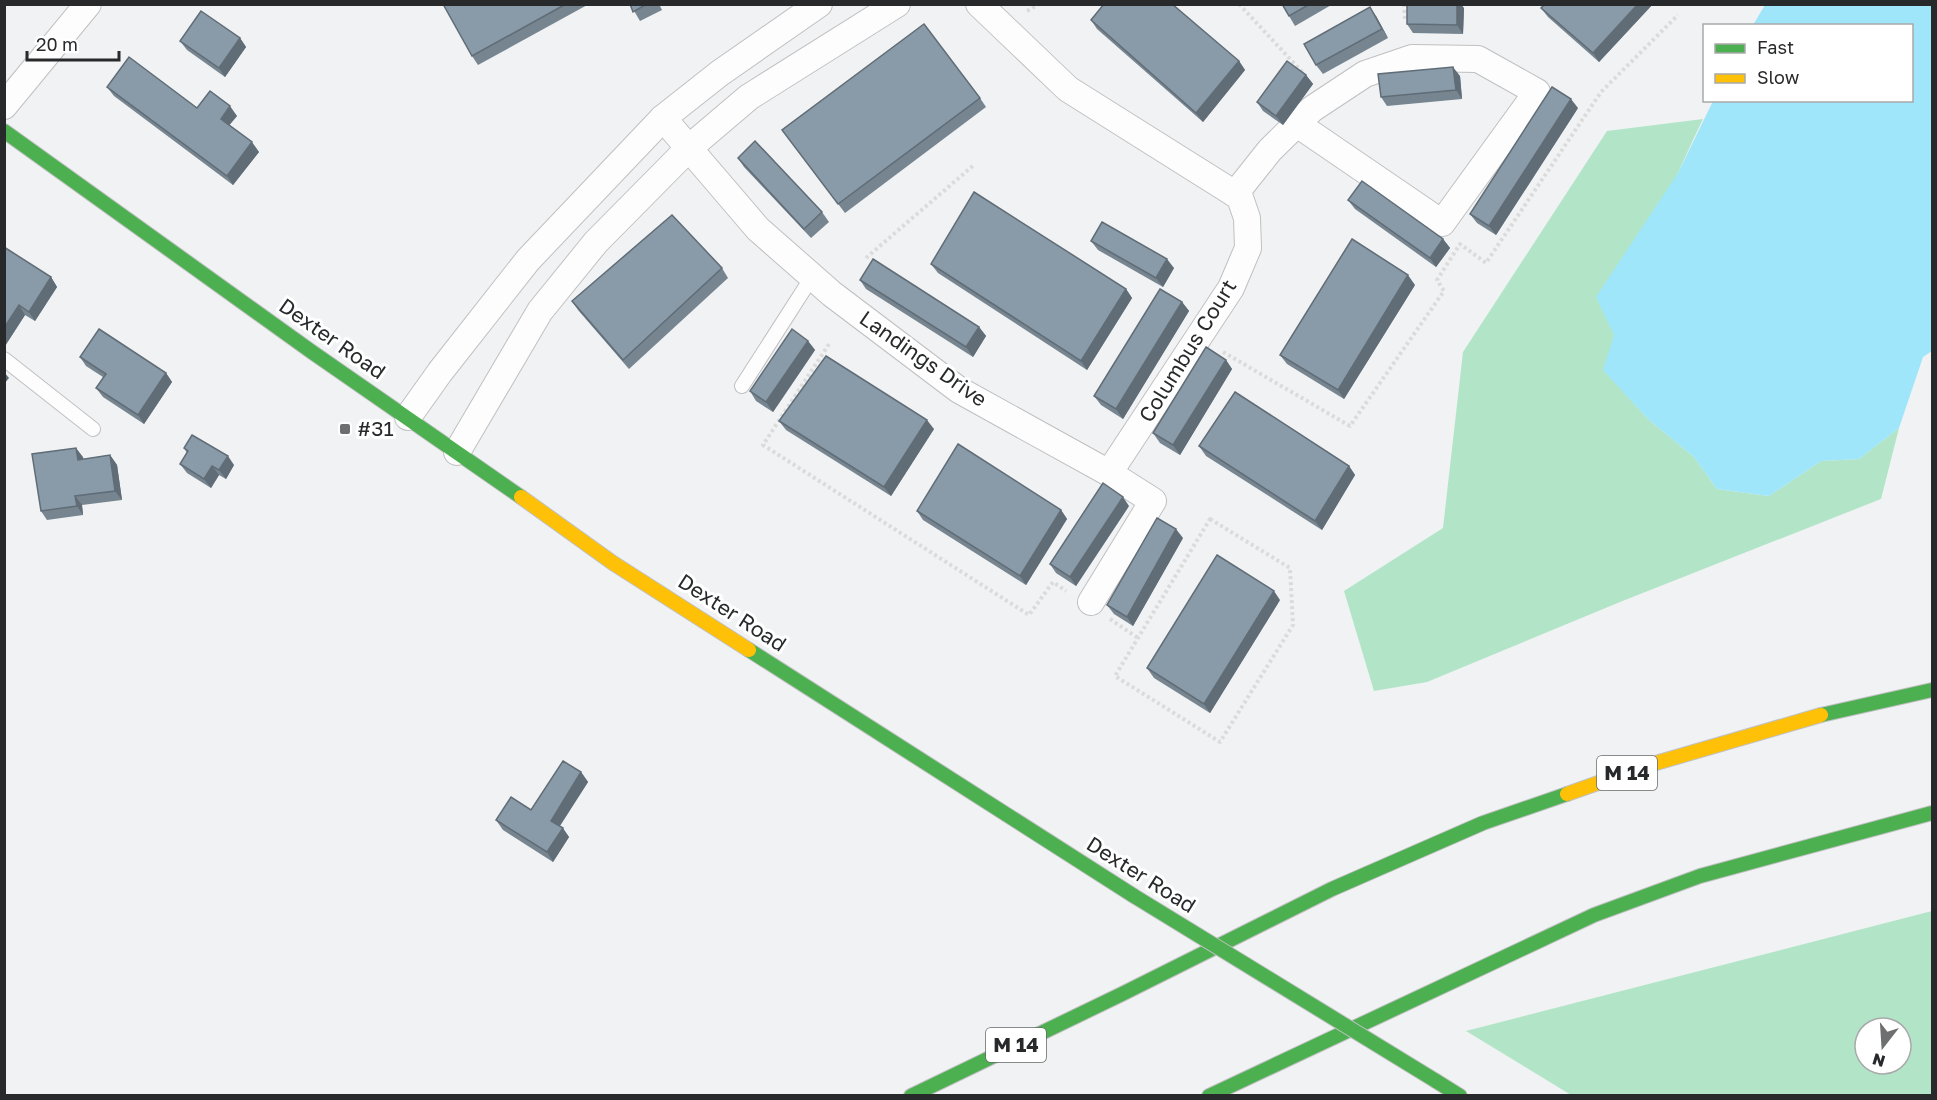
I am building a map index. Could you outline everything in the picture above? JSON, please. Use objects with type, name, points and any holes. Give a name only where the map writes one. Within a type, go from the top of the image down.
[{"type":"main road","name":"Dexter Road","points":[[4,131],[312,352],[614,562],[1134,896],[1460,1095]]},
{"type":"main road","name":"M 14","points":[[911,1095],[1122,994],[1332,889],[1483,823],[1649,765],[1810,717],[1932,690]]},
{"type":"main road","points":[[1209,1095],[1594,915],[1700,876],[1932,813]]},
{"type":"street","points":[[4,106],[88,4]]},
{"type":"street","points":[[408,417],[440,372],[528,260],[663,118],[714,78],[819,4]]},
{"type":"street","points":[[457,452],[540,311],[596,242],[689,147],[749,97],[897,4]]},
{"type":"street","name":"Columbus Court","points":[[979,4],[1068,89],[1234,194],[1238,192],[1247,218],[1248,248],[1231,288],[1109,473]]},
{"type":"street","points":[[1234,194],[1270,150],[1312,109],[1365,74],[1412,58],[1478,59],[1537,92],[1442,223],[1297,124]]},
{"type":"street","points":[[714,78],[738,106]]},
{"type":"street","name":"Landings Drive","points":[[663,118],[758,229],[832,294],[959,390],[1109,473],[1153,501],[1088,603]]},
{"type":"street","points":[[528,260],[560,286]]},
{"type":"lane","points":[[742,386],[812,277]]},
{"type":"lane","points":[[4,359],[93,429]]},
{"type":"path","points":[[1239,4],[1310,80]]},
{"type":"path","points":[[1404,4],[1405,19]]},
{"type":"path","points":[[1222,352],[1350,426],[1444,291],[1437,280],[1460,244],[1486,263],[1601,92],[1678,15]]},
{"type":"path","points":[[866,258],[975,164]]},
{"type":"path","points":[[829,344],[763,445],[1029,615],[1053,582],[1138,638]]},
{"type":"path","points":[[1210,519],[1290,568],[1293,625],[1220,742],[1115,676],[1138,638],[1210,519]]},
{"type":"green space","points":[[1703,119],[1649,243],[1604,370],[1648,419],[1694,457],[1717,489],[1769,496],[1821,461],[1859,459],[1899,428],[1881,499],[1620,602],[1427,682],[1374,691],[1344,591],[1443,528],[1463,352],[1607,131]]},
{"type":"green space","points":[[1932,911],[1932,1095],[1571,1095],[1466,1031]]},
{"type":"water","points":[[1765,5],[1932,5],[1932,351],[1923,357],[1899,428],[1859,459],[1821,461],[1769,496],[1717,489],[1694,457],[1648,419],[1603,370],[1614,335],[1596,297],[1678,173],[1713,102],[1913,102],[1913,24],[1754,24]]},
{"type":"building","points":[[443,4],[566,4],[472,56]]},
{"type":"building","points":[[630,4],[647,4],[633,12]]},
{"type":"building","points":[[1104,4],[1172,4],[1239,61],[1196,113],[1091,20]]},
{"type":"building","points":[[1282,4],[1310,4],[1289,16]]},
{"type":"building","points":[[1407,4],[1457,4],[1457,25],[1407,24]]},
{"type":"building","points":[[1545,4],[1638,4],[1593,53],[1541,8]]},
{"type":"building","points":[[1370,7],[1382,29],[1316,65],[1304,44]]},
{"type":"building","points":[[201,11],[240,38],[219,68],[180,41]]},
{"type":"building","points":[[924,24],[980,98],[838,204],[782,130]]},
{"type":"building","points":[[129,57],[197,108],[210,91],[230,106],[221,119],[252,142],[227,176],[107,87]]},
{"type":"building","points":[[1287,61],[1306,75],[1276,116],[1257,102]]},
{"type":"building","points":[[1453,67],[1456,90],[1381,97],[1378,74]]},
{"type":"building","points":[[1552,87],[1571,99],[1489,226],[1470,214]]},
{"type":"building","points":[[755,141],[822,212],[804,229],[738,158]]},
{"type":"building","points":[[1362,181],[1443,239],[1430,258],[1348,200]]},
{"type":"building","points":[[974,192],[1126,289],[1081,361],[931,264]]},
{"type":"building","points":[[672,215],[722,268],[623,360],[572,301]]},
{"type":"building","points":[[1102,222],[1167,259],[1156,278],[1091,241]]},
{"type":"building","points":[[1352,239],[1408,275],[1338,390],[1280,355]]},
{"type":"building","points":[[4,247],[51,277],[29,312],[19,305],[4,328]]},
{"type":"building","points":[[873,259],[979,327],[966,347],[860,280]]},
{"type":"building","points":[[1160,289],[1182,302],[1116,409],[1094,396]]},
{"type":"building","points":[[99,329],[166,373],[138,415],[96,388],[106,374],[80,357]]},
{"type":"building","points":[[792,329],[808,341],[766,402],[750,391]]},
{"type":"building","points":[[1206,347],[1226,360],[1173,445],[1153,433]]},
{"type":"building","points":[[826,356],[927,420],[884,487],[779,421]]},
{"type":"building","points":[[1235,392],[1349,466],[1315,521],[1199,446]]},
{"type":"building","points":[[192,435],[228,456],[219,470],[212,466],[204,479],[180,464],[188,451],[184,448]]},
{"type":"building","points":[[958,444],[1061,510],[1020,576],[917,511]]},
{"type":"building","points":[[76,448],[78,460],[110,455],[115,491],[75,496],[77,506],[41,511],[32,454]]},
{"type":"building","points":[[1103,483],[1123,497],[1070,577],[1050,564]]},
{"type":"building","points":[[1157,518],[1176,529],[1127,617],[1107,605]]},
{"type":"building","points":[[1217,555],[1274,591],[1204,704],[1147,668]]},
{"type":"building","points":[[563,761],[581,772],[551,821],[563,828],[547,852],[496,820],[511,797],[531,810]]},
{"type":"traffic: fast","points":[[4,131],[312,352],[521,497]]},
{"type":"traffic: fast","points":[[749,650],[1134,896]]},
{"type":"traffic: fast","points":[[1821,715],[1932,690]]},
{"type":"traffic: fast","points":[[911,1096],[1332,889],[1483,823],[1567,794]]},
{"type":"traffic: fast","points":[[1209,1096],[1594,915],[1700,876],[1932,813]]},
{"type":"traffic: fast","points":[[1134,896],[1436,1081]]},
{"type":"traffic: fast","points":[[1436,1081],[1460,1096]]},
{"type":"traffic: slow","points":[[521,497],[613,563],[749,650]]},
{"type":"traffic: slow","points":[[1567,794],[1649,765],[1821,715]]},
{"type":"place","name":"#31","points":[[345,429]]}]
